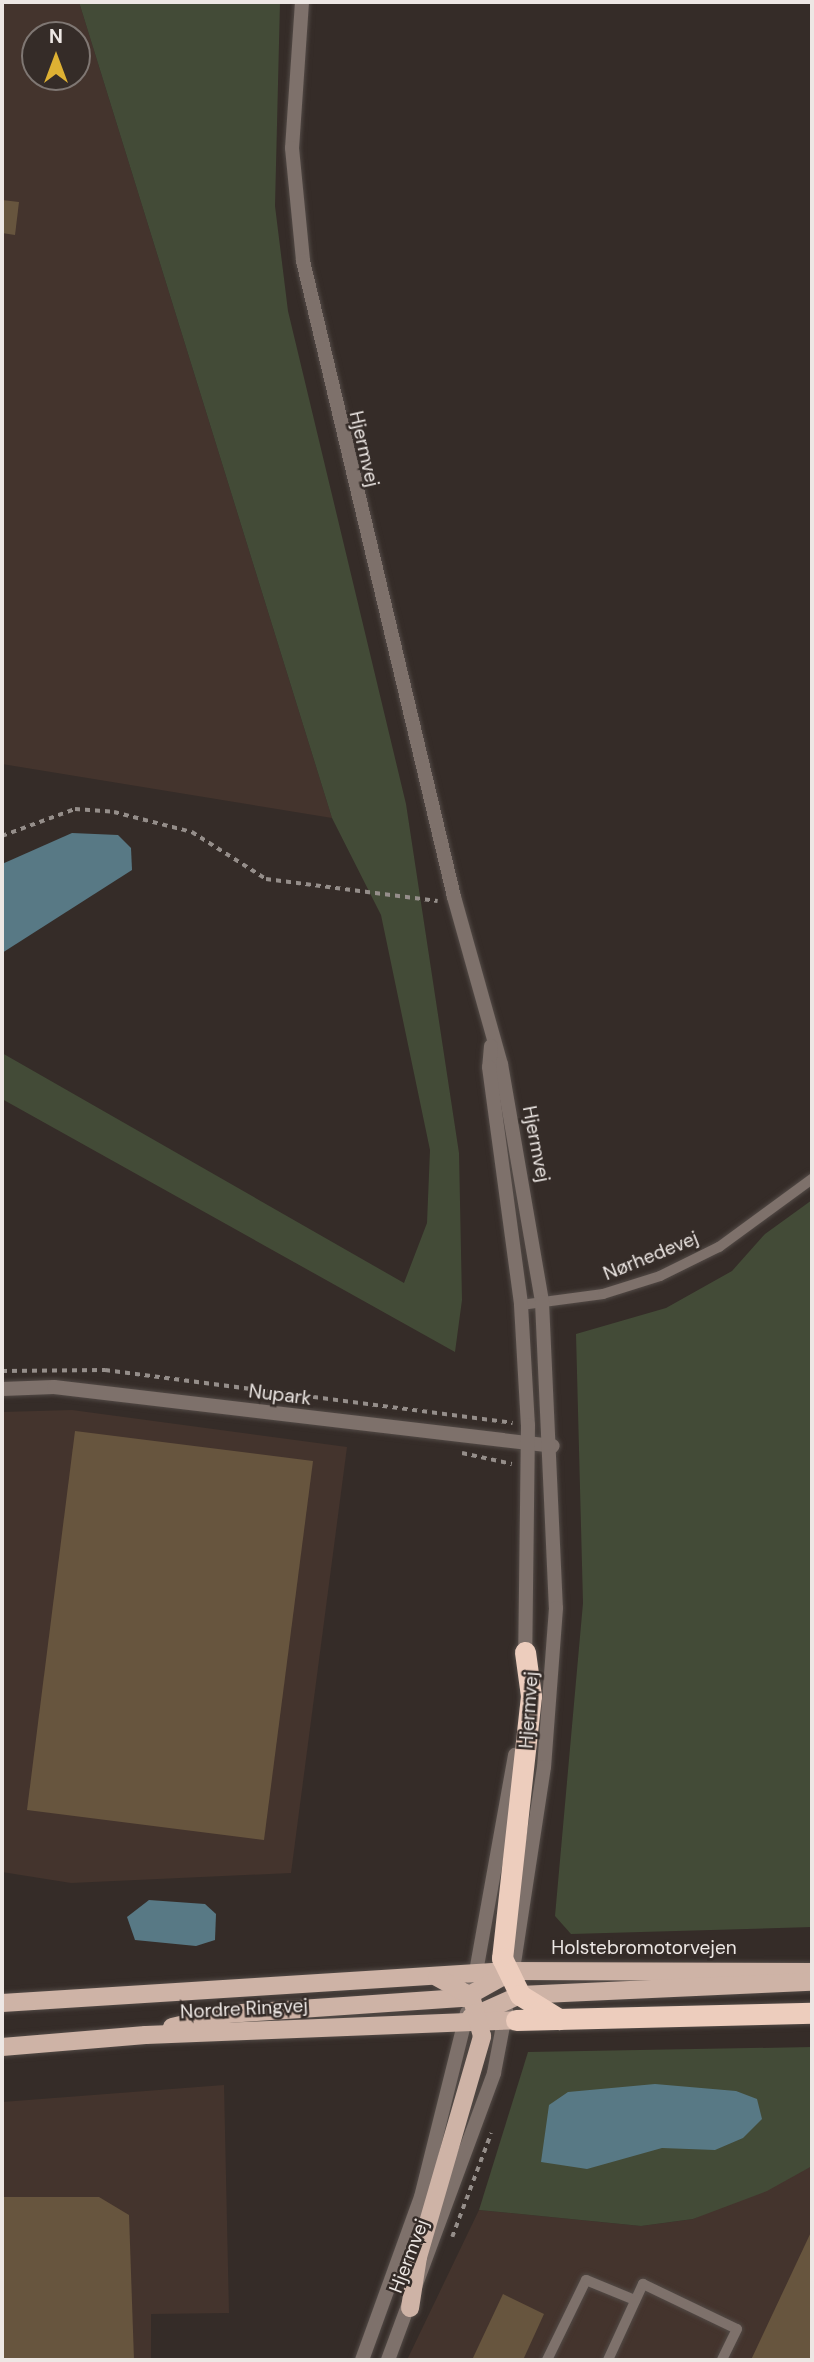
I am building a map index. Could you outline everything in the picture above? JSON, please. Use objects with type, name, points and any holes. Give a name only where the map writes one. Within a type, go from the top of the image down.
[{"type":"highway","points":[[525,1653],[531,1696],[503,1943],[511,1982],[559,2019]]},
{"type":"highway","points":[[486,2016],[559,2019],[812,2013]]},
{"type":"main road","name":"Holstebromotorvejen","points":[[476,1972],[511,1982],[812,1972]]},
{"type":"main road","name":"Nordre Ringvej","points":[[2,2003],[476,1972]]},
{"type":"main road","points":[[423,1976],[455,1982],[486,2016]]},
{"type":"main road","points":[[410,2308],[486,2016],[511,1982],[812,1982]]},
{"type":"main road","points":[[146,2035],[227,2014],[486,2016]]},
{"type":"main road","name":"Nordre Ringvej","points":[[2,2047],[146,2035],[486,2016]]},
{"type":"street","name":"Hjermvej","points":[[302,2],[292,148],[303,261],[454,897],[516,1138],[542,1302],[552,1446],[556,1608],[545,1754],[511,1982],[486,2016],[362,2360]]},
{"type":"street","name":"Hjermvej","points":[[486,2016],[476,1972],[516,1748],[525,1653],[528,1443],[521,1304],[489,1068],[491,1046]]},
{"type":"street","name":"Nupark","points":[[2,1390],[54,1387],[552,1446]]},
{"type":"street","name":"Hjermvej","points":[[388,2360],[410,2308]]},
{"type":"lane","name":"Nørhedevej","points":[[521,1304],[603,1294],[660,1276],[719,1247],[812,1179]]},
{"type":"lane","points":[[547,2360],[586,2280],[635,2300]]},
{"type":"lane","points":[[608,2360],[643,2284],[737,2329],[722,2360]]},
{"type":"path","points":[[2,836],[75,809],[114,812],[192,832],[266,880],[404,900],[454,897]]},
{"type":"path","points":[[2,1371],[105,1370],[528,1426]]},
{"type":"path","points":[[450,1452],[503,1459],[515,1471]]},
{"type":"shaded area","points":[[2,2],[79,2],[85,21],[21,21],[21,91],[91,91],[91,41],[332,818],[2,764]]},
{"type":"shaded area","points":[[72,1410],[347,1447],[291,1873],[71,1883],[2,1872],[2,1412]]},
{"type":"shaded area","points":[[224,2085],[229,2313],[151,2314],[151,2360],[2,2360],[2,2102]]},
{"type":"shaded area","points":[[812,2166],[812,2360],[407,2360],[479,2210],[641,2226],[693,2219]]},
{"type":"green space","points":[[79,2],[280,2],[275,206],[288,311],[406,804],[459,1153],[462,1300],[455,1352],[2,1099],[2,1053],[404,1283],[427,1223],[430,1150],[381,915],[332,818],[91,41],[91,21],[85,21]]},
{"type":"green space","points":[[812,1200],[812,1927],[571,1934],[555,1916],[583,1603],[576,1334],[666,1308],[732,1271],[765,1234]]},
{"type":"green space","points":[[812,2047],[812,2166],[767,2191],[693,2219],[641,2226],[479,2210],[528,2052]]},
{"type":"water","points":[[72,833],[118,835],[131,848],[132,870],[2,953],[2,864]]},
{"type":"water","points":[[149,1900],[205,1904],[216,1914],[215,1940],[196,1946],[135,1940],[127,1917]]},
{"type":"water","points":[[655,2084],[736,2091],[757,2099],[762,2119],[743,2138],[715,2150],[662,2148],[587,2169],[541,2162],[549,2105],[568,2092]]},
{"type":"building","points":[[2,200],[19,202],[15,235],[2,233]]},
{"type":"building","points":[[75,1431],[313,1461],[264,1840],[27,1810]]},
{"type":"building","points":[[2,2197],[99,2197],[129,2215],[134,2360],[2,2360]]},
{"type":"building","points":[[812,2230],[812,2360],[751,2360]]},
{"type":"building","points":[[503,2294],[544,2314],[523,2360],[472,2360]]}]
